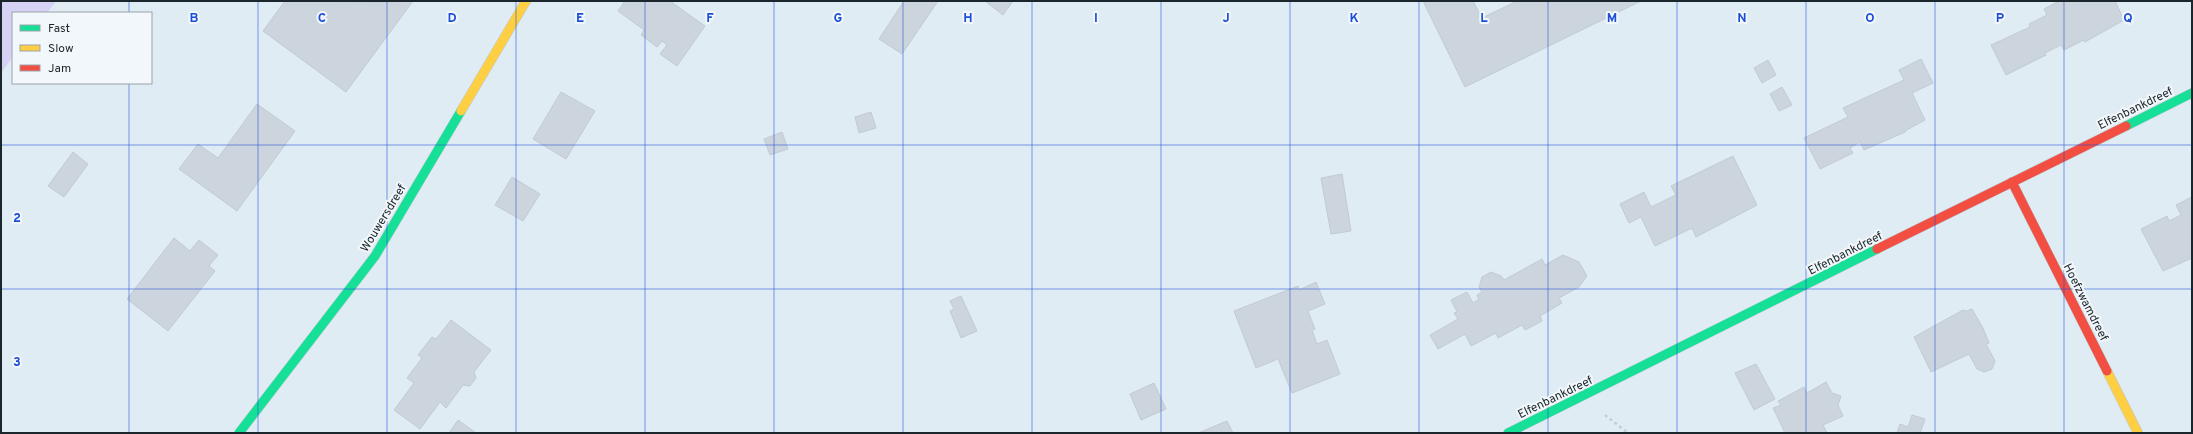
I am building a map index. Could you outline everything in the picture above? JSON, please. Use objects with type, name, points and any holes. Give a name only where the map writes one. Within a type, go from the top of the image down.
[{"type":"street","name":"Wouwersdreef","points":[[239,433],[376,256],[526,1]]},
{"type":"street","name":"Elfenbankdreef","points":[[1508,433],[2192,93]]},
{"type":"street","name":"Hoefzwamdreef","points":[[2012,182],[2138,433]]},
{"type":"shaded area","points":[[1,1],[56,1],[48,12],[12,12],[12,58],[1,73]]},
{"type":"building","points":[[285,1],[413,1],[346,92],[263,31]]},
{"type":"building","points":[[625,1],[670,1],[705,26],[677,66],[660,54],[667,45],[662,41],[657,47],[641,35],[644,30],[618,11]]},
{"type":"building","points":[[904,1],[938,1],[902,54],[879,39]]},
{"type":"building","points":[[985,1],[1013,1],[1003,15]]},
{"type":"building","points":[[1423,1],[1473,1],[1482,18],[1517,1],[1641,1],[1465,87]]},
{"type":"building","points":[[2059,1],[2115,1],[2124,20],[2085,42],[2084,40],[2064,50],[2061,45],[2045,53],[2046,55],[2006,75],[1991,45],[2030,27],[2029,24],[2047,15],[2044,9]]},
{"type":"building","points":[[1921,59],[1933,83],[1912,93],[1925,120],[1905,132],[1864,150],[1860,142],[1850,148],[1853,153],[1820,169],[1804,138],[1848,117],[1843,108],[1904,80],[1899,70]]},
{"type":"building","points":[[1768,60],[1776,75],[1762,83],[1754,68]]},
{"type":"building","points":[[1782,87],[1792,105],[1779,111],[1770,94]]},
{"type":"building","points":[[561,92],[595,111],[566,159],[533,139]]},
{"type":"building","points":[[257,104],[295,131],[237,211],[179,169],[198,144],[218,158]]},
{"type":"building","points":[[871,112],[876,128],[859,133],[855,117]]},
{"type":"building","points":[[782,132],[788,149],[770,155],[764,139]]},
{"type":"building","points":[[73,152],[88,164],[64,197],[48,186]]},
{"type":"building","points":[[1733,156],[1757,205],[1696,237],[1692,228],[1655,246],[1641,217],[1629,223],[1620,204],[1644,192],[1651,207],[1676,195],[1671,186]]},
{"type":"building","points":[[1342,174],[1351,231],[1331,234],[1321,178]]},
{"type":"building","points":[[512,177],[540,194],[523,221],[495,205]]},
{"type":"building","points":[[2192,197],[2192,258],[2163,271],[2141,229],[2167,216],[2169,221],[2181,215],[2176,205]]},
{"type":"building","points":[[174,238],[190,251],[199,240],[218,255],[209,266],[215,271],[168,331],[127,299]]},
{"type":"building","points":[[1563,255],[1579,262],[1587,276],[1579,287],[1559,298],[1562,303],[1540,316],[1542,321],[1525,330],[1522,325],[1498,338],[1496,333],[1471,346],[1465,334],[1438,349],[1430,335],[1458,319],[1454,313],[1457,312],[1451,300],[1467,292],[1473,303],[1479,299],[1477,295],[1482,292],[1479,287],[1482,277],[1491,272],[1501,276],[1504,280],[1542,259],[1545,265]]},
{"type":"building","points":[[1316,282],[1325,304],[1308,311],[1315,329],[1312,330],[1317,344],[1327,340],[1340,374],[1292,393],[1278,359],[1256,368],[1234,311],[1298,286],[1299,290]]},
{"type":"building","points":[[961,296],[977,331],[961,338],[950,311],[954,309],[950,301]]},
{"type":"building","points":[[1972,309],[1983,328],[1989,343],[1986,344],[1995,361],[1992,369],[1984,372],[1977,369],[1969,354],[1931,372],[1914,337],[1963,310],[1966,311]]},
{"type":"building","points":[[451,320],[491,350],[474,372],[476,378],[470,386],[463,385],[446,408],[440,402],[420,429],[394,410],[414,383],[407,378],[422,358],[418,355],[432,337],[436,339]]},
{"type":"building","points":[[1756,364],[1775,399],[1754,410],[1735,373]]},
{"type":"building","points":[[1826,382],[1832,393],[1841,396],[1838,405],[1843,416],[1823,425],[1827,433],[1785,433],[1773,408],[1781,405],[1778,401],[1804,387],[1807,393]]},
{"type":"building","points":[[1154,383],[1166,409],[1141,420],[1130,394]]},
{"type":"building","points":[[1912,415],[1925,419],[1920,433],[1897,433],[1900,424],[1908,427]]},
{"type":"building","points":[[458,420],[476,433],[449,433]]},
{"type":"building","points":[[1227,421],[1233,433],[1198,433]]},
{"type":"traffic: fast","points":[[2126,126],[2192,93]]},
{"type":"traffic: fast","points":[[239,433],[375,256],[461,111]]},
{"type":"traffic: fast","points":[[1508,433],[1877,249]]},
{"type":"traffic: slow","points":[[461,111],[526,1]]},
{"type":"traffic: slow","points":[[2107,371],[2138,433]]},
{"type":"traffic: jam","points":[[1877,249],[2126,126]]},
{"type":"traffic: jam","points":[[2012,182],[2107,371]]}]
